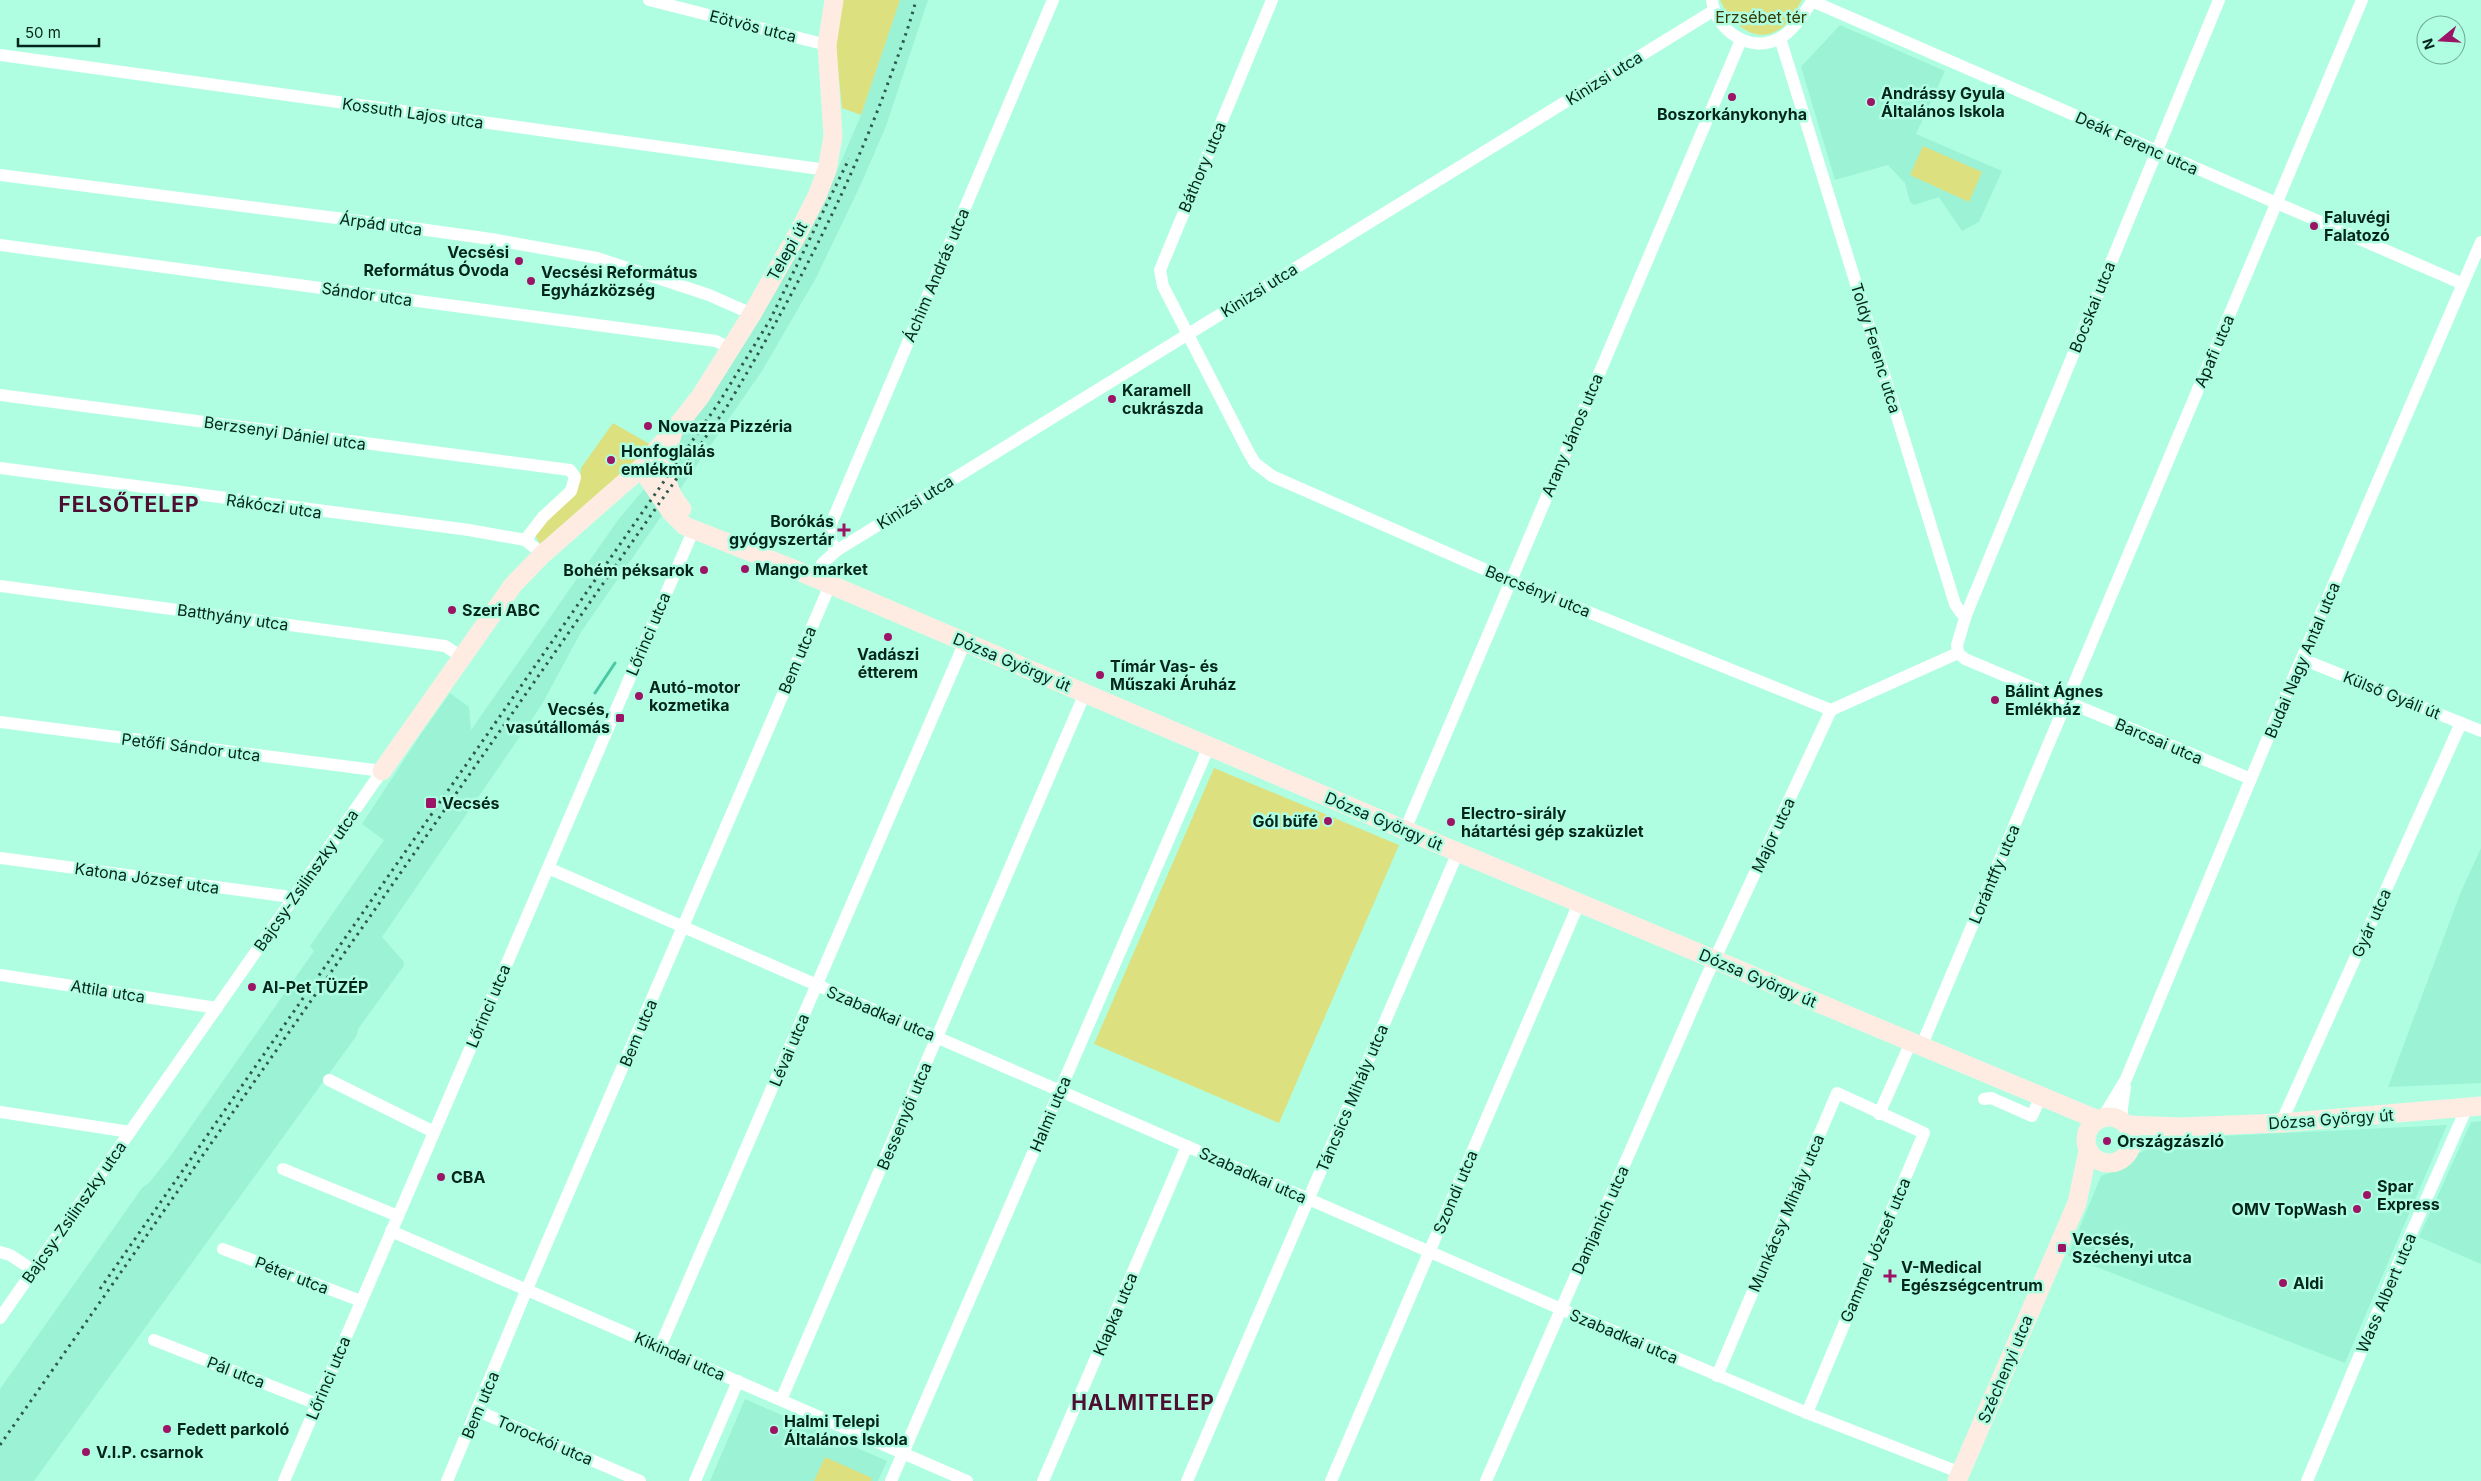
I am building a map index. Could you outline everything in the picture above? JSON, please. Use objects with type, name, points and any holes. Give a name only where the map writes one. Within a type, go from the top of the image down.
[{"type":"main road","name":"Telepi út","points":[[641,468],[673,432],[732,349],[797,236],[817,196],[827,170],[833,128],[827,45],[834,0]]},
{"type":"main road","points":[[641,468],[651,469],[664,474],[664,464],[673,432]]},
{"type":"main road","name":"Dózsa György út","points":[[641,468],[670,512],[692,531],[729,543],[823,582],[1405,830],[2046,1098],[2101,1119]]},
{"type":"main road","name":"Bajcsy-Zsilinszky utca","points":[[382,771],[513,585],[543,554],[641,468]]},
{"type":"main road","name":"Dózsa György út","points":[[664,474],[674,496],[688,516],[729,543]]},
{"type":"main road","name":"Dózsa György út","points":[[2046,1098],[2087,1143]]},
{"type":"main road","name":"Dózsa György út","points":[[2125,1123],[2180,1127],[2281,1123],[2474,1106]]},
{"type":"main road","points":[[2116,1118],[2125,1123],[2132,1137],[2132,1144],[2125,1157],[2112,1164],[2098,1161],[2087,1143],[2089,1128],[2101,1119],[2116,1118]]},
{"type":"main road","name":"Dózsa György út","points":[[2132,1144],[2180,1127]]},
{"type":"main road","name":"Széchenyi utca","points":[[2076,1203],[2087,1143]]},
{"type":"main road","name":"Széchenyi utca","points":[[1959,1477],[2076,1203],[2104,1163]]},
{"type":"street","name":"Eötvös utca","points":[[649,0],[827,45]]},
{"type":"street","name":"Áchim András utca","points":[[836,551],[831,541],[831,524],[1053,0]]},
{"type":"street","name":"Báthory utca","points":[[1188,334],[1160,278],[1162,262],[1272,0]]},
{"type":"street","name":"Deák Ferenc utca","points":[[1812,0],[2463,284]]},
{"type":"street","points":[[1712,5],[1725,29],[1741,40],[1754,44],[1766,43],[1780,38],[1797,22],[1812,0]]},
{"type":"street","name":"Bocskai utca","points":[[1966,615],[2218,0]]},
{"type":"street","name":"Apafi utca","points":[[2067,702],[2362,0]]},
{"type":"street","name":"Kinizsi utca","points":[[823,582],[822,564],[836,551],[1188,334],[1712,5]]},
{"type":"street","name":"Toldy Ferenc utca","points":[[1780,38],[1955,604],[1966,615]]},
{"type":"street","name":"Arany János utca","points":[[1405,830],[1509,580],[1741,40]]},
{"type":"street","name":"Kossuth Lajos utca","points":[[0,56],[827,170]]},
{"type":"street","name":"Árpád utca","points":[[0,175],[391,225],[597,258],[709,295],[752,314]]},
{"type":"street","name":"Budai Nagy Antal utca","points":[[2101,1119],[2126,1080],[2251,779],[2481,242]]},
{"type":"street","name":"Sándor utca","points":[[0,244],[716,340],[732,349]]},
{"type":"street","name":"Bercsényi utca","points":[[1188,334],[1249,452],[1263,470],[1272,476],[1509,580],[1831,710]]},
{"type":"street","name":"Berzsenyi Dániel utca","points":[[0,395],[570,470],[575,477],[571,490],[543,517],[525,540]]},
{"type":"street","name":"Rákóczi utca","points":[[0,468],[469,530],[525,540],[543,554]]},
{"type":"street","name":"Lőrinci utca","points":[[284,1481],[692,531]]},
{"type":"street","name":"Bem utca","points":[[447,1481],[478,1411],[527,1289],[683,927],[823,582]]},
{"type":"street","name":"Batthyány utca","points":[[0,586],[445,646],[462,657]]},
{"type":"street","points":[[1831,710],[1958,653],[1957,645],[1966,615]]},
{"type":"street","name":"Lévai utca","points":[[660,1347],[965,642]]},
{"type":"street","name":"Barcsai utca","points":[[1958,653],[1965,659],[2251,779]]},
{"type":"street","name":"Külső Gyáli út","points":[[2302,659],[2481,731]]},
{"type":"street","name":"Bessenyői utca","points":[[781,1400],[1085,693]]},
{"type":"street","name":"Lorántffy utca","points":[[1879,1114],[1916,1044],[2067,702]]},
{"type":"street","name":"Major utca","points":[[1715,960],[1831,710]]},
{"type":"street","name":"Petőfi Sándor utca","points":[[0,722],[382,771]]},
{"type":"street","name":"Gyár utca","points":[[2281,1123],[2461,723]]},
{"type":"street","name":"Halmi utca","points":[[891,1481],[1209,746]]},
{"type":"street","name":"Bajcsy-Zsilinszky utca","points":[[0,1318],[382,771]]},
{"type":"street","name":"Táncsics Mihály utca","points":[[1187,1481],[1458,852]]},
{"type":"street","name":"Katona József utca","points":[[0,858],[284,896],[292,900]]},
{"type":"street","name":"Szabadkai utca","points":[[548,868],[1561,1309],[1959,1477]]},
{"type":"street","name":"Szondi utca","points":[[1331,1481],[1579,903]]},
{"type":"street","name":"Damjanich utca","points":[[1486,1481],[1715,960]]},
{"type":"street","name":"Attila utca","points":[[0,975],[217,1008]]},
{"type":"street","points":[[329,1080],[434,1132]]},
{"type":"street","name":"Budai Nagy Antal utca","points":[[2125,1123],[2122,1108],[2126,1080]]},
{"type":"street","name":"Munkácsy Mihály utca","points":[[1717,1376],[1837,1093],[1879,1114]]},
{"type":"street","points":[[1984,1099],[1991,1098],[2032,1116],[2046,1098]]},
{"type":"street","name":"Wass Albert utca","points":[[2307,1481],[2402,1254],[2474,1106]]},
{"type":"street","points":[[0,1112],[130,1132]]},
{"type":"street","name":"Gammel József utca","points":[[1807,1413],[1924,1132],[1879,1114]]},
{"type":"street","name":"Klapka utca","points":[[1043,1481],[1187,1146]]},
{"type":"street","points":[[284,1169],[398,1216]]},
{"type":"street","name":"Kikindai utca","points":[[391,1231],[968,1481]]},
{"type":"street","name":"Péter utca","points":[[223,1249],[361,1301]]},
{"type":"street","points":[[0,1252],[10,1255],[33,1270]]},
{"type":"street","name":"Pál utca","points":[[154,1340],[317,1404]]},
{"type":"street","points":[[695,1481],[738,1381]]},
{"type":"street","name":"Torockói utca","points":[[478,1411],[640,1481]]},
{"type":"shaded area","points":[[900,0],[928,0],[886,126],[861,184],[816,278],[762,371],[581,632],[541,706],[382,937],[404,962],[403,967],[358,1029],[357,1035],[34,1481],[0,1481],[0,1389],[142,1188],[149,1183],[169,1158],[314,951],[310,946],[384,840],[362,824],[450,693],[469,707],[471,730],[618,520],[673,455],[684,430],[713,393],[751,334],[837,171],[861,115]]},
{"type":"shaded area","name":"Andrássy Gyula Általános Iskola","points":[[1840,25],[1945,71],[1916,134],[2002,171],[1979,222],[1962,231],[1939,197],[1914,205],[1910,202],[1905,183],[1888,165],[1835,180],[1801,67]]},
{"type":"shaded area","points":[[2481,848],[2481,1083],[2388,1087],[2460,894]]},
{"type":"shaded area","points":[[2481,1121],[2481,1264],[2419,1237],[2471,1122]]},
{"type":"shaded area","points":[[2447,1125],[2345,1363],[2068,1256],[2101,1176],[2122,1168],[2137,1154],[2156,1145],[2184,1138]]},
{"type":"shaded area","name":"Halmi Telepi Általános Iskola","points":[[745,1399],[887,1461],[878,1481],[710,1481]]},
{"type":"green space","points":[[840,0],[900,0],[861,115],[842,108],[835,37]]},
{"type":"green space","name":"Erzsébet tér","points":[[1720,0],[1802,0],[1784,26],[1765,35],[1747,31],[1739,25],[1731,18]]},
{"type":"green space","points":[[1923,146],[1982,172],[1969,202],[1910,175]]},
{"type":"green space","points":[[613,423],[653,446],[540,544],[535,535],[579,483],[581,468]]},
{"type":"green space","points":[[1214,768],[1399,845],[1279,1123],[1094,1044]]},
{"type":"green space","points":[[825,1457],[872,1478],[871,1481],[814,1481]]},
{"type":"waterway","points":[[595,693],[615,663]]},
{"type":"railway","points":[[0,1445],[726,408],[771,332],[832,215],[868,135],[905,36],[916,0]]},
{"type":"railway","points":[[100,1289],[718,404],[770,320],[849,159]]},
{"type":"place","name":"Boszorkánykonyha","points":[[1732,97]]},
{"type":"place","name":"Andrássy Gyula Általános Iskola","points":[[1871,102]]},
{"type":"place","name":"Faluvégi Falatozó","points":[[2314,226]]},
{"type":"place","name":"Vecsési Református Óvoda","points":[[519,261]]},
{"type":"place","name":"Vecsési Református Egyházközség","points":[[531,281]]},
{"type":"place","name":"Karamell cukrászda","points":[[1112,399]]},
{"type":"place","name":"Novazza Pizzéria","points":[[648,426]]},
{"type":"place","name":"Honfoglalás emlékmű","points":[[611,460]]},
{"type":"place","name":"Borókás gyógyszertár","points":[[844,530]]},
{"type":"place","name":"Mango market","points":[[745,569]]},
{"type":"place","name":"Bohém péksarok","points":[[704,570]]},
{"type":"place","name":"Szeri ABC","points":[[452,610]]},
{"type":"place","name":"Vadászi étterem","points":[[888,637]]},
{"type":"place","name":"Tímár Vas- és Műszaki Áruház","points":[[1100,675]]},
{"type":"place","name":"Autó-motor kozmetika","points":[[639,696]]},
{"type":"place","name":"Bálint Ágnes Emlékház","points":[[1995,700]]},
{"type":"place","name":"Vecsés, vasútállomás","points":[[620,718]]},
{"type":"place","name":"Vecsés","points":[[431,803]]},
{"type":"place","name":"Gól büfé","points":[[1328,821]]},
{"type":"place","name":"Electro-sirály hátartési gép szaküzlet","points":[[1451,822]]},
{"type":"place","name":"Al-Pet TÜZÉP","points":[[252,987]]},
{"type":"place","name":"Országzászló","points":[[2107,1141]]},
{"type":"place","name":"CBA","points":[[441,1177]]},
{"type":"place","name":"Spar Express","points":[[2367,1195]]},
{"type":"place","name":"OMV TopWash","points":[[2357,1209]]},
{"type":"place","name":"Vecsés, Széchenyi utca","points":[[2062,1248]]},
{"type":"place","name":"V-Medical Egészségcentrum","points":[[1890,1276]]},
{"type":"place","name":"Aldi","points":[[2283,1283]]},
{"type":"place","name":"Fedett parkoló","points":[[167,1429]]},
{"type":"place","name":"Halmi Telepi Általános Iskola","points":[[774,1430]]},
{"type":"place","name":"V.I.P. csarnok","points":[[86,1452]]},
{"type":"district","name":"FELSŐTELEP","points":[[129,504]]},
{"type":"district","name":"HALMITELEP","points":[[1143,1402]]}]
